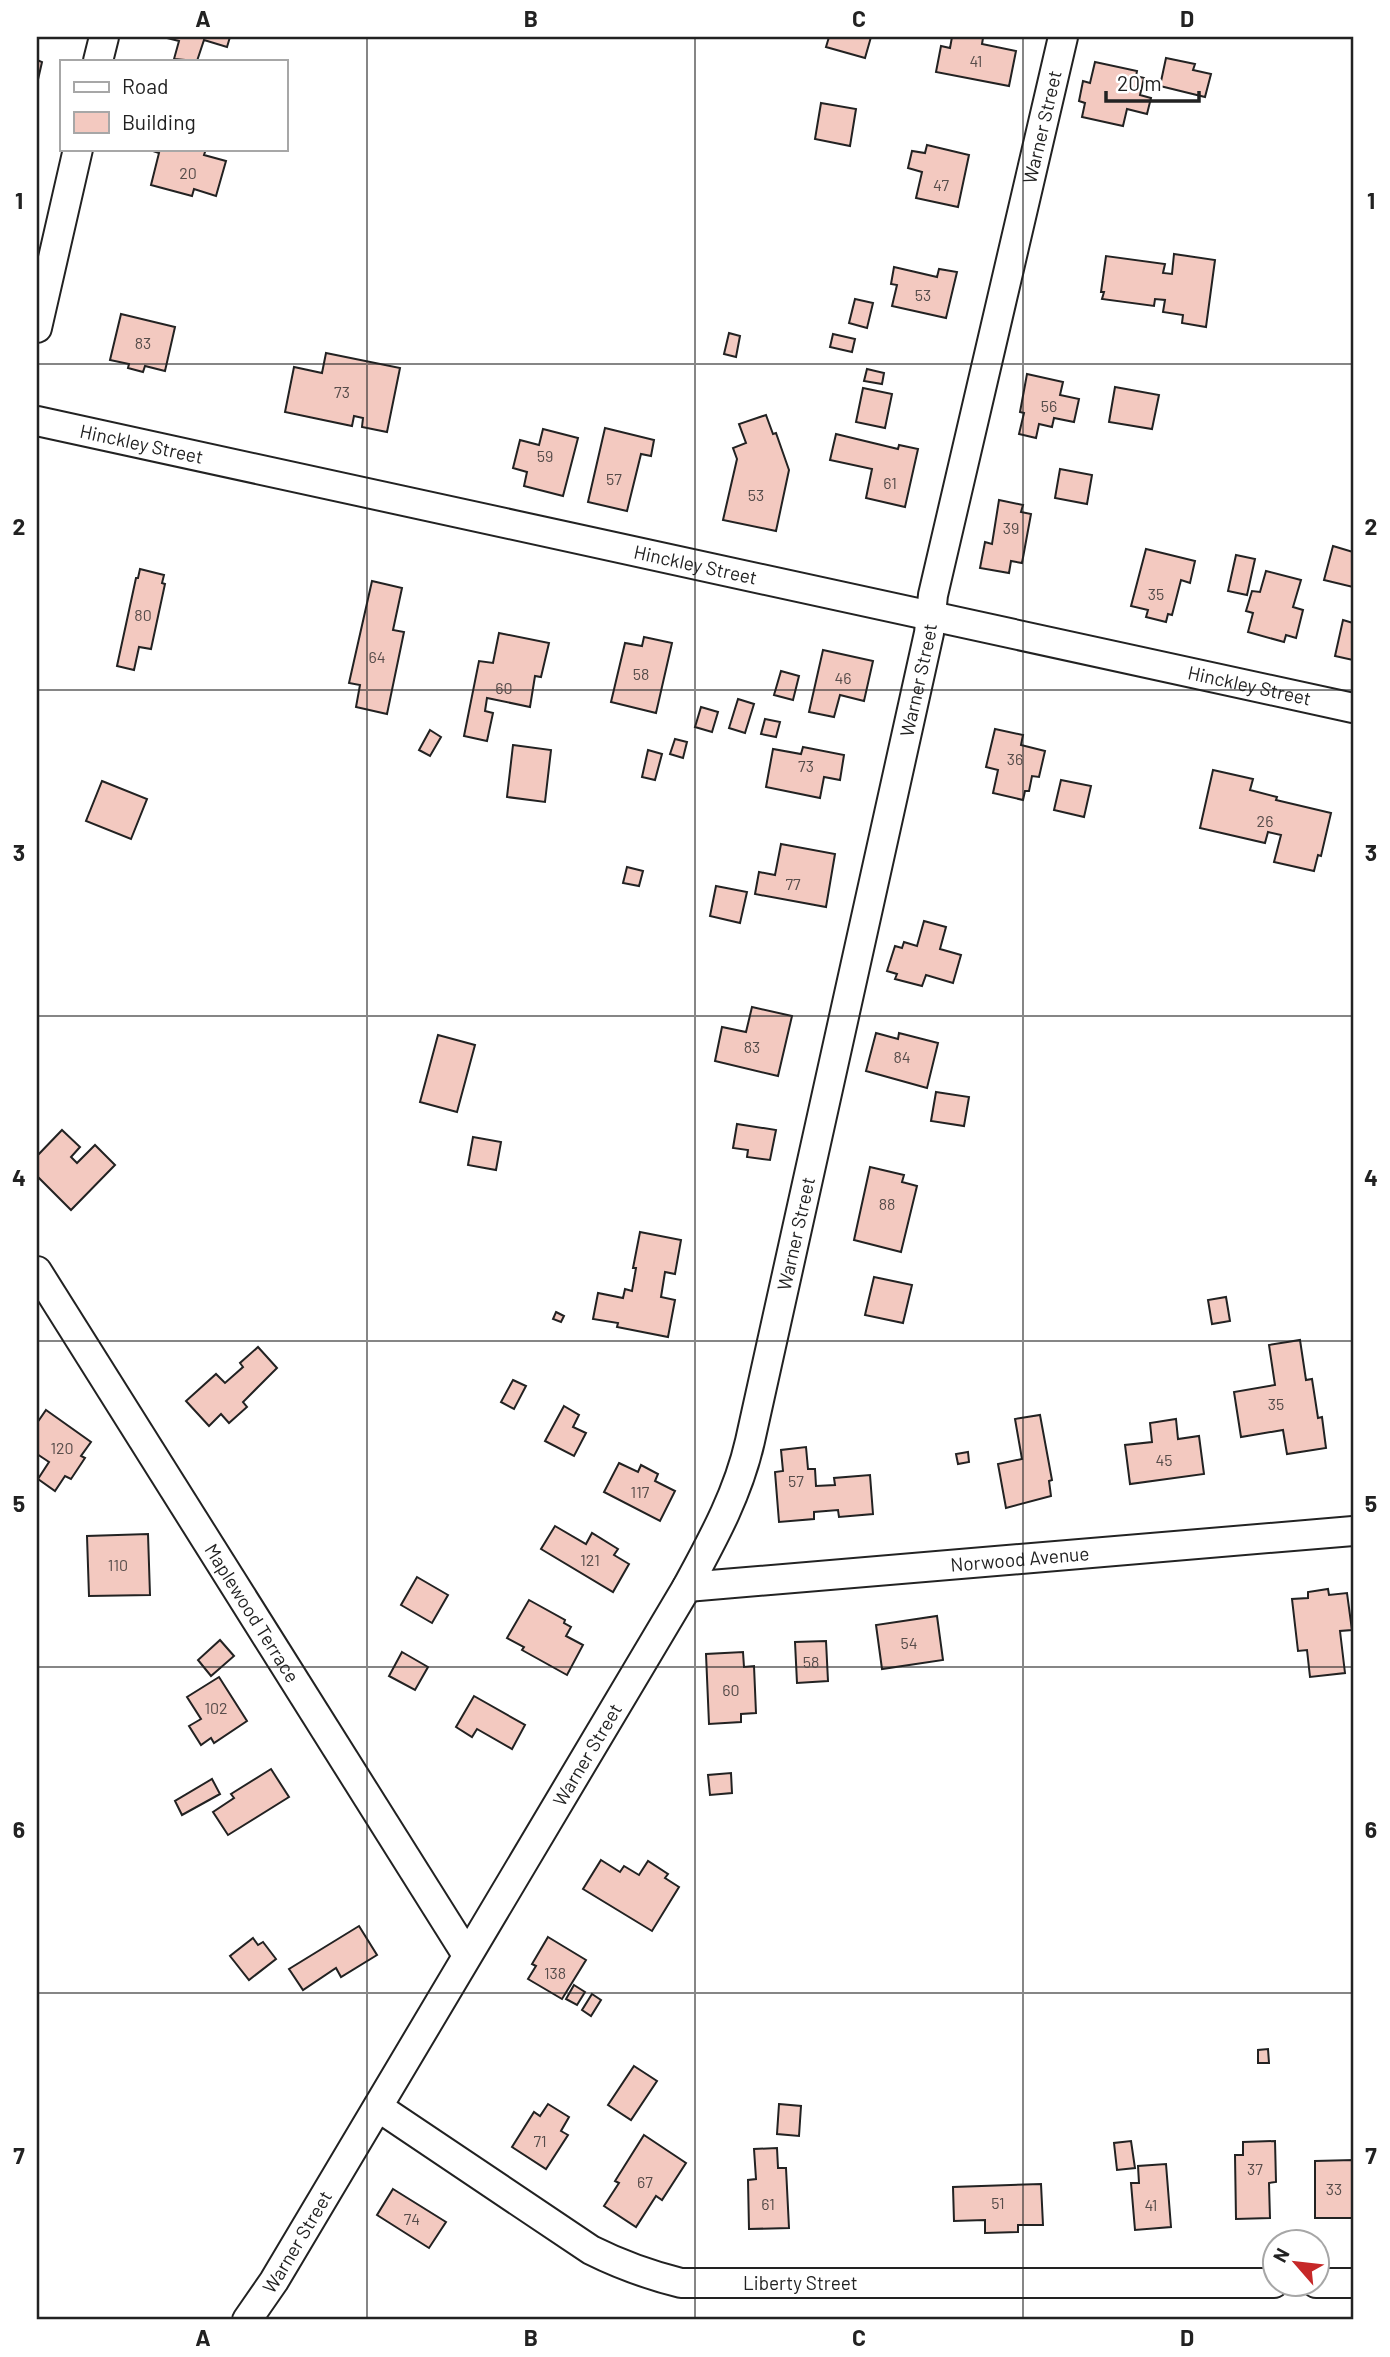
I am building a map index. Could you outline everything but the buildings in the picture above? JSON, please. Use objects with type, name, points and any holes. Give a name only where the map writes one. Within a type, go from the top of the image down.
[{"type":"street","points":[[99,60],[104,37]]},
{"type":"street","name":"Warner Street","points":[[247,2320],[274,2281],[687,1587],[723,1521],[745,1465],[926,647],[933,595],[1063,37]]},
{"type":"street","points":[[37,327],[78,150]]},
{"type":"street","name":"Hinckley Street","points":[[37,421],[1353,708]]},
{"type":"street","name":"Maplewood Terrace","points":[[37,1271],[467,1955]]},
{"type":"street","name":"Norwood Avenue","points":[[687,1587],[1353,1531]]},
{"type":"street","name":"Liberty Street","points":[[378,2107],[591,2250],[650,2276],[681,2283],[1260,2283]]},
{"type":"street","points":[[1330,2283],[1353,2283]]}]
